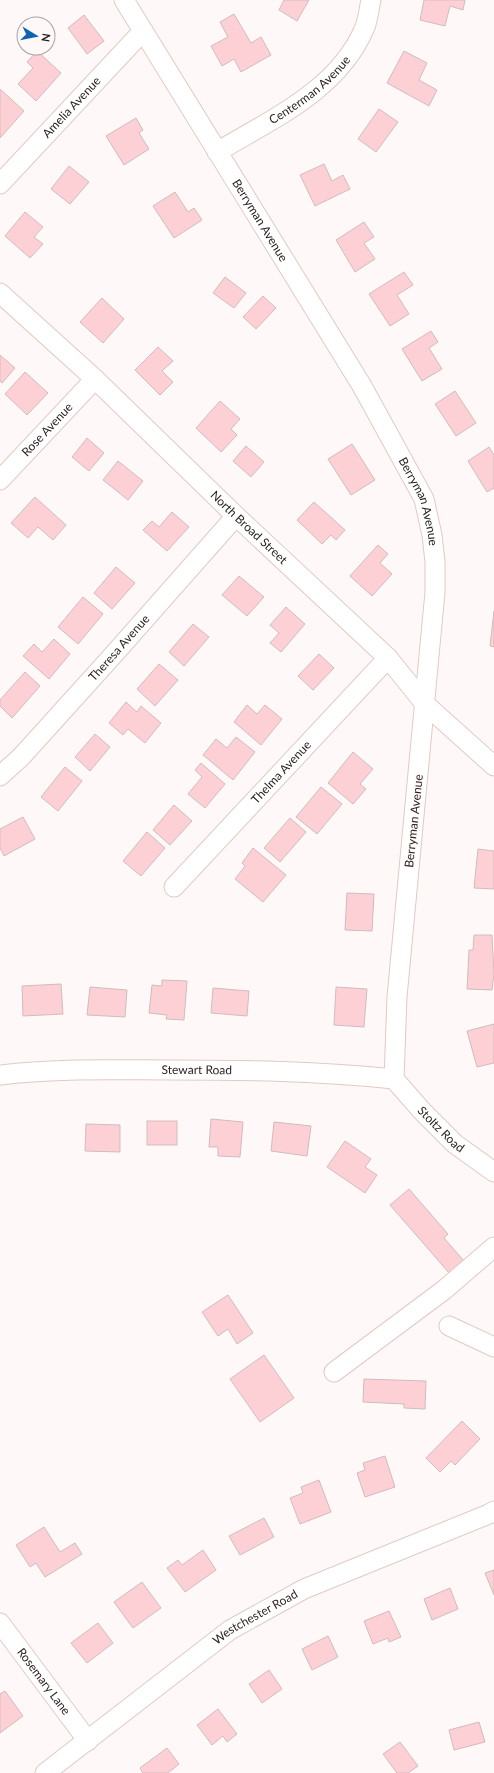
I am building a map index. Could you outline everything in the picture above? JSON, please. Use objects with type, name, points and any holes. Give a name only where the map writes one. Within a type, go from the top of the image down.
[{"type":"street","name":"Berryman Avenue","points":[[124,0],[362,386],[424,499],[432,535],[435,562],[435,592],[426,704],[397,997],[394,1079]]},
{"type":"street","name":"Centerman Avenue","points":[[217,152],[310,96],[333,77],[352,53],[365,26],[371,0]]},
{"type":"street","name":"Amelia Avenue","points":[[0,184],[143,31]]},
{"type":"street","name":"North Broad Street","points":[[0,293],[95,379],[236,516],[388,658],[426,704],[494,766]]},
{"type":"street","name":"Rose Avenue","points":[[0,480],[95,379]]},
{"type":"street","name":"Theresa Avenue","points":[[0,776],[20,757],[116,653],[236,516]]},
{"type":"street","name":"Thelma Avenue","points":[[174,887],[388,658]]},
{"type":"street","name":"Stewart Road","points":[[0,1075],[80,1070],[266,1070],[394,1079]]},
{"type":"street","name":"Stoltz Road","points":[[394,1079],[422,1111],[455,1144],[494,1172]]},
{"type":"street","points":[[334,1372],[444,1290],[494,1247]]},
{"type":"street","points":[[449,1326],[494,1347]]},
{"type":"street","name":"Westchester Road","points":[[45,1773],[230,1630],[304,1589],[494,1511]]},
{"type":"street","name":"Rosemary Lane","points":[[0,1623],[88,1741]]},
{"type":"building","points":[[284,0],[309,0],[297,21],[279,10]]},
{"type":"building","points":[[424,0],[465,0],[463,10],[450,6],[445,26],[420,20]]},
{"type":"building","points":[[234,14],[251,43],[261,37],[271,55],[241,72],[234,59],[222,66],[211,46],[228,37],[220,22]]},
{"type":"building","points":[[84,15],[104,41],[87,54],[68,28]]},
{"type":"building","points":[[404,51],[427,63],[419,80],[437,90],[429,106],[387,83]]},
{"type":"building","points":[[32,56],[42,56],[61,73],[36,101],[18,84],[33,68],[27,62]]},
{"type":"building","points":[[0,89],[24,111],[0,138]]},
{"type":"building","points":[[379,109],[398,122],[376,152],[358,139]]},
{"type":"building","points":[[136,118],[143,130],[139,133],[149,149],[124,165],[106,136]]},
{"type":"building","points":[[324,164],[332,181],[343,175],[350,189],[315,206],[300,175]]},
{"type":"building","points":[[69,166],[89,182],[70,204],[51,189]]},
{"type":"building","points":[[175,192],[188,212],[194,208],[202,220],[174,238],[153,206]]},
{"type":"building","points":[[25,212],[43,227],[34,237],[43,244],[30,258],[5,236]]},
{"type":"building","points":[[364,222],[374,237],[364,243],[375,259],[355,272],[336,240]]},
{"type":"building","points":[[404,272],[413,285],[397,295],[409,314],[390,326],[369,294]]},
{"type":"building","points":[[225,277],[246,293],[234,308],[213,293]]},
{"type":"building","points":[[263,296],[276,308],[256,329],[243,317]]},
{"type":"building","points":[[102,298],[124,319],[103,343],[80,322]]},
{"type":"building","points":[[431,331],[438,342],[429,348],[442,369],[422,381],[402,349]]},
{"type":"building","points":[[158,347],[173,361],[162,371],[173,382],[160,395],[135,370]]},
{"type":"building","points":[[0,355],[15,368],[2,383],[0,381]]},
{"type":"building","points":[[25,372],[48,393],[27,415],[5,394]]},
{"type":"building","points":[[455,391],[476,423],[456,436],[435,404]]},
{"type":"building","points":[[220,401],[240,419],[231,429],[237,435],[221,452],[196,428]]},
{"type":"building","points":[[87,438],[104,453],[89,471],[72,457]]},
{"type":"building","points":[[352,444],[375,480],[351,495],[328,459]]},
{"type":"building","points":[[246,446],[264,462],[251,477],[233,461]]},
{"type":"building","points":[[489,447],[494,455],[494,488],[487,492],[468,461]]},
{"type":"building","points":[[118,461],[143,481],[128,500],[103,480]]},
{"type":"building","points":[[35,497],[66,525],[53,540],[38,527],[28,538],[11,523]]},
{"type":"building","points":[[314,502],[345,530],[336,540],[331,535],[322,544],[297,520]]},
{"type":"building","points":[[172,512],[189,527],[167,551],[143,530],[152,521],[159,527]]},
{"type":"building","points":[[378,545],[388,554],[380,563],[392,574],[372,596],[350,576]]},
{"type":"building","points":[[116,567],[135,583],[112,609],[94,593]]},
{"type":"building","points":[[239,576],[264,597],[247,616],[222,595]]},
{"type":"building","points":[[83,597],[103,614],[78,644],[58,627]]},
{"type":"building","points":[[286,607],[305,624],[281,652],[270,643],[279,633],[270,625]]},
{"type":"building","points":[[494,611],[494,647],[490,646]]},
{"type":"building","points":[[193,624],[209,637],[184,666],[169,652]]},
{"type":"building","points":[[54,639],[70,654],[49,679],[23,656],[34,644],[42,652]]},
{"type":"building","points":[[319,654],[334,668],[313,690],[298,676]]},
{"type":"building","points":[[159,664],[178,680],[155,706],[137,689]]},
{"type":"building","points":[[25,672],[40,686],[12,718],[0,706],[0,700]]},
{"type":"building","points":[[126,702],[137,712],[141,706],[161,723],[145,743],[128,729],[123,735],[109,723]]},
{"type":"building","points":[[247,705],[257,714],[265,705],[282,719],[261,745],[234,722]]},
{"type":"building","points":[[95,734],[110,747],[90,771],[75,757]]},
{"type":"building","points":[[236,737],[255,752],[233,780],[203,755],[216,739],[227,748]]},
{"type":"building","points":[[353,752],[373,769],[360,784],[366,789],[353,804],[328,783]]},
{"type":"building","points":[[201,763],[225,784],[205,808],[188,794],[202,777],[195,770]]},
{"type":"building","points":[[65,767],[82,781],[58,811],[41,797]]},
{"type":"building","points":[[321,787],[342,804],[317,834],[296,817]]},
{"type":"building","points":[[174,805],[192,821],[170,845],[153,830]]},
{"type":"building","points":[[23,817],[35,839],[4,856],[0,848],[0,829]]},
{"type":"building","points":[[290,818],[306,832],[280,862],[264,848]]},
{"type":"building","points":[[147,832],[165,848],[141,876],[123,861]]},
{"type":"building","points":[[253,848],[286,875],[263,902],[235,879],[245,866],[242,863]]},
{"type":"building","points":[[478,849],[494,851],[494,889],[474,888]]},
{"type":"building","points":[[347,893],[374,894],[372,931],[345,930]]},
{"type":"building","points":[[474,935],[492,935],[494,974],[492,990],[467,989],[469,950],[473,950]]},
{"type":"building","points":[[162,980],[187,981],[184,1020],[166,1019],[167,1015],[149,1013],[152,985],[162,986]]},
{"type":"building","points":[[61,984],[63,1014],[23,1016],[22,986]]},
{"type":"building","points":[[90,987],[127,990],[125,1017],[87,1015]]},
{"type":"building","points":[[336,987],[367,989],[364,1027],[334,1025]]},
{"type":"building","points":[[213,988],[249,991],[247,1016],[211,1013]]},
{"type":"building","points":[[494,1024],[494,1063],[477,1067],[467,1031]]},
{"type":"building","points":[[211,1119],[243,1122],[240,1157],[218,1156],[218,1147],[209,1147]]},
{"type":"building","points":[[147,1121],[177,1121],[177,1145],[147,1145]]},
{"type":"building","points":[[274,1122],[311,1126],[307,1156],[271,1151]]},
{"type":"building","points":[[86,1124],[120,1125],[120,1152],[85,1151]]},
{"type":"building","points":[[345,1141],[371,1159],[365,1167],[377,1175],[365,1193],[327,1167]]},
{"type":"building","points":[[409,1189],[448,1234],[444,1238],[464,1261],[450,1274],[390,1205]]},
{"type":"building","points":[[228,1295],[253,1333],[237,1344],[228,1329],[218,1336],[202,1312]]},
{"type":"building","points":[[264,1355],[294,1398],[260,1422],[230,1379]]},
{"type":"building","points":[[364,1379],[426,1381],[425,1409],[404,1408],[404,1404],[363,1402]]},
{"type":"building","points":[[462,1421],[480,1439],[455,1465],[451,1461],[440,1472],[426,1458]]},
{"type":"building","points":[[385,1456],[395,1487],[365,1497],[357,1473],[365,1470],[363,1463]]},
{"type":"building","points":[[319,1480],[331,1512],[300,1524],[290,1498],[303,1493],[301,1487]]},
{"type":"building","points":[[264,1518],[274,1537],[240,1555],[229,1536]]},
{"type":"building","points":[[44,1527],[60,1552],[75,1543],[82,1554],[45,1577],[36,1563],[30,1567],[16,1545]]},
{"type":"building","points":[[203,1550],[216,1570],[185,1592],[167,1568],[178,1560],[182,1565]]},
{"type":"building","points":[[494,1570],[494,1595],[485,1573]]},
{"type":"building","points":[[142,1582],[161,1608],[133,1628],[114,1602]]},
{"type":"building","points":[[450,1588],[458,1609],[432,1620],[424,1599]]},
{"type":"building","points":[[389,1611],[401,1637],[389,1642],[388,1638],[373,1644],[364,1621]]},
{"type":"building","points":[[98,1623],[113,1643],[87,1663],[71,1643]]},
{"type":"building","points":[[328,1636],[338,1657],[312,1670],[302,1649]]},
{"type":"building","points":[[269,1670],[282,1689],[262,1703],[249,1684]]},
{"type":"building","points":[[5,1691],[23,1716],[0,1733],[0,1694]]},
{"type":"building","points":[[218,1709],[237,1734],[227,1742],[223,1736],[212,1745],[197,1725]]},
{"type":"building","points":[[479,1722],[485,1742],[454,1750],[449,1730]]},
{"type":"building","points":[[400,1742],[418,1766],[408,1773],[397,1773],[383,1754]]},
{"type":"building","points":[[167,1748],[179,1764],[168,1773],[143,1773],[140,1768]]}]
